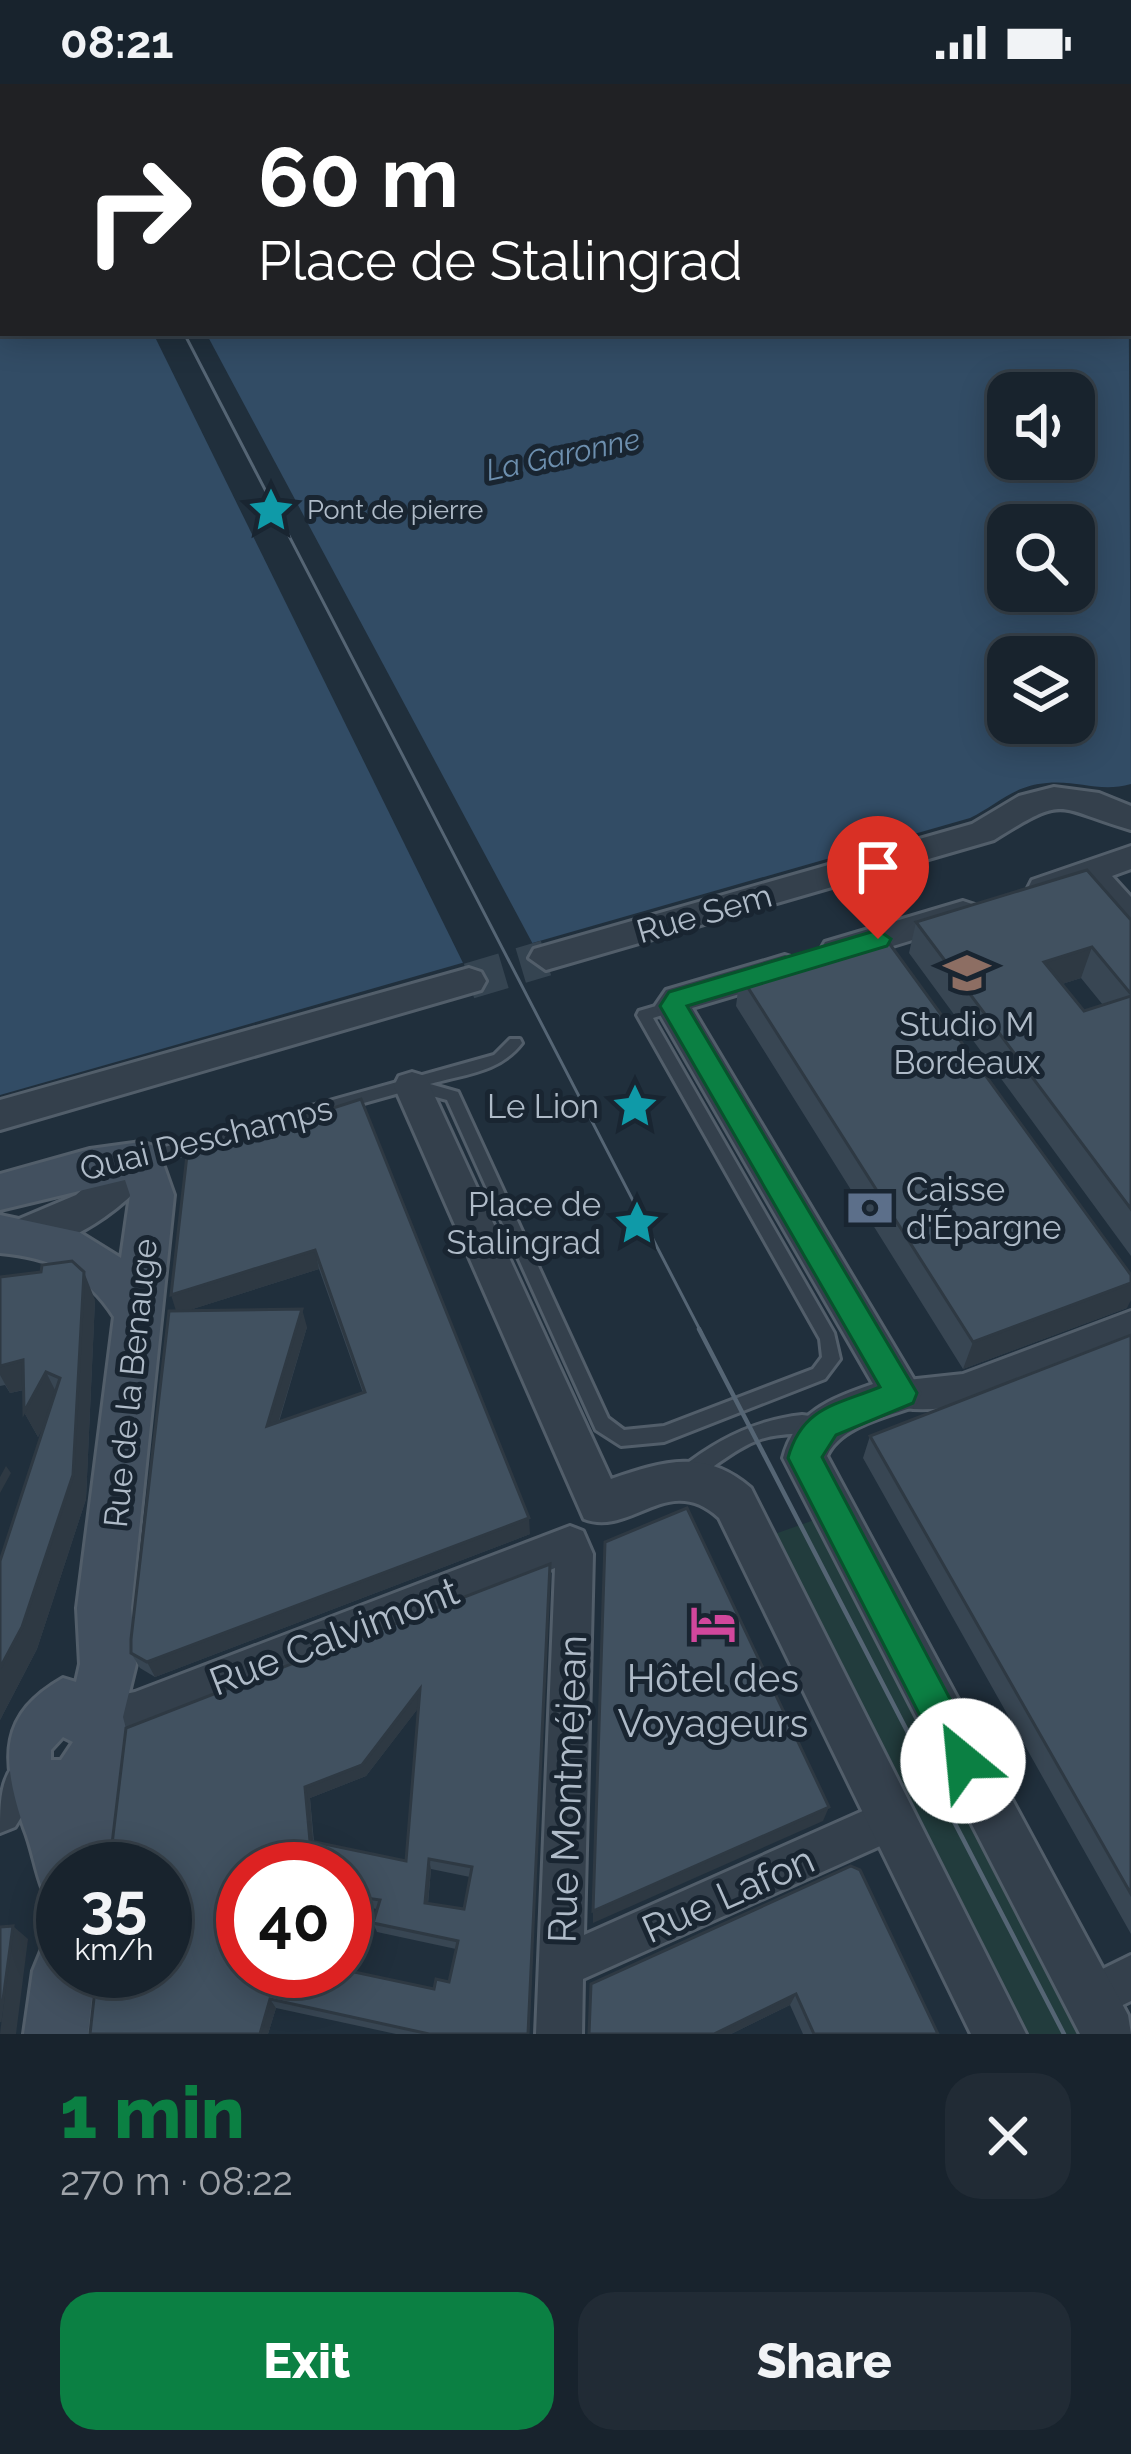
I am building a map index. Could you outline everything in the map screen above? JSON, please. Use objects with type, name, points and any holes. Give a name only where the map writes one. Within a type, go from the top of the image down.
[{"type":"main road","name":"Quai Deschamps","points":[[0,1192],[140,1160]]},
{"type":"main road","name":"Rue de la Benauge","points":[[84,1842],[78,1731],[109,1664],[104,1608],[152,1195],[140,1160]]},
{"type":"main road","points":[[13,1234],[79,1250],[120,1282],[137,1312]]},
{"type":"main road","points":[[19,1792],[68,1789],[78,1731]]},
{"type":"main road","points":[[19,1792],[52,1821],[57,1842]]},
{"type":"main road","points":[[56,2034],[61,1998]]},
{"type":"street","name":"Rue Sem","points":[[546,958],[983,832],[1041,800],[1081,799],[1131,819]]},
{"type":"street","points":[[901,1393],[674,1006],[678,999],[1010,899],[1131,857]]},
{"type":"street","points":[[1090,872],[1131,918]]},
{"type":"street","points":[[878,939],[903,976]]},
{"type":"street","points":[[0,1115],[470,981]]},
{"type":"street","points":[[412,1086],[599,1504]]},
{"type":"street","points":[[13,1234],[76,1215],[130,1177],[140,1160]]},
{"type":"street","points":[[1110,2003],[810,1473],[805,1447],[825,1425],[901,1393],[964,1390],[1131,1326]]},
{"type":"street","points":[[570,1544],[599,1504],[684,1477],[713,1482],[744,1517],[1000,2034]]},
{"type":"street","name":"Rue Calvimont","points":[[78,1731],[570,1544]]},
{"type":"street","name":"Rue Montméjean","points":[[559,2034],[574,1554],[570,1544]]},
{"type":"street","name":"Rue Lafon","points":[[562,1957],[590,1957],[892,1819]]},
{"type":"lane","points":[[412,1086],[453,1096],[602,1424],[621,1438],[648,1438],[819,1374],[831,1359],[828,1337],[644,1015],[674,1006]]},
{"type":"lane","points":[[412,1086],[499,1059],[515,1043]]},
{"type":"lane","name":"Quai Deschamps","points":[[140,1160],[412,1086]]},
{"type":"lane","points":[[684,1477],[717,1449],[755,1434],[791,1421],[825,1425]]},
{"type":"green space","points":[[817,1519],[1091,2034],[1020,2034],[769,1536]]},
{"type":"water","name":"La Garonne","points":[[0,336],[1129,336],[1131,784],[1035,785],[970,818],[0,1095]]},
{"type":"pier","name":"Pont de pierre","points":[[154,336],[208,336],[535,948],[466,969]]},
{"type":"building","points":[[1087,870],[1131,920],[1131,994],[1092,947],[1044,962],[1084,1011],[1131,996],[1131,1209],[916,922]]},
{"type":"building","points":[[881,932],[1131,1275],[1131,1283],[973,1342],[740,975]]},
{"type":"building","points":[[361,1099],[529,1518],[147,1662],[131,1653],[131,1639],[169,1311],[302,1309],[267,1426],[365,1392],[315,1250],[171,1295],[187,1155]]},
{"type":"building","points":[[72,1261],[84,1272],[73,1475],[22,1627],[0,1668],[0,1561],[60,1378],[46,1372],[24,1412],[23,1360],[0,1366],[0,1277],[41,1272],[42,1265]]},
{"type":"building","points":[[1131,1335],[1131,1894],[870,1436]]},
{"type":"building","points":[[687,1508],[829,1807],[593,1911],[605,1542]]},
{"type":"building","points":[[550,1564],[528,2034],[429,2034],[270,1999],[260,2034],[90,2034],[94,1998],[192,1998],[192,1842],[112,1842],[126,1728]],"holes":[[[429,1859],[472,1867],[464,1909],[425,1903]]]},
{"type":"building","points":[[851,1866],[860,1870],[938,2034],[814,2034],[796,1994],[714,2034],[589,2034],[591,1984]]},
{"type":"building","points":[[13,1926],[0,2022],[0,1927]]},
{"type":"tunnel","points":[[469,981],[546,958]]},
{"type":"tram line","points":[[186,336],[701,1332]]},
{"type":"tram line","points":[[699,1329],[1064,2034]]},
{"type":"place","name":"Pont de pierre","points":[[271,510]]},
{"type":"place","name":"Studio M Bordeaux","points":[[967,973]]},
{"type":"place","name":"Le Lion","points":[[635,1106]]},
{"type":"place","name":"Caisse d'Épargne","points":[[870,1208]]},
{"type":"place","name":"Place de Stalingrad","points":[[637,1223]]},
{"type":"place","name":"Hôtel des Voyageurs","points":[[713,1624]]},
{"type":"route","points":[[878,939],[678,999],[674,1006],[901,1393],[825,1425],[810,1438],[805,1458],[963,1761]]}]
